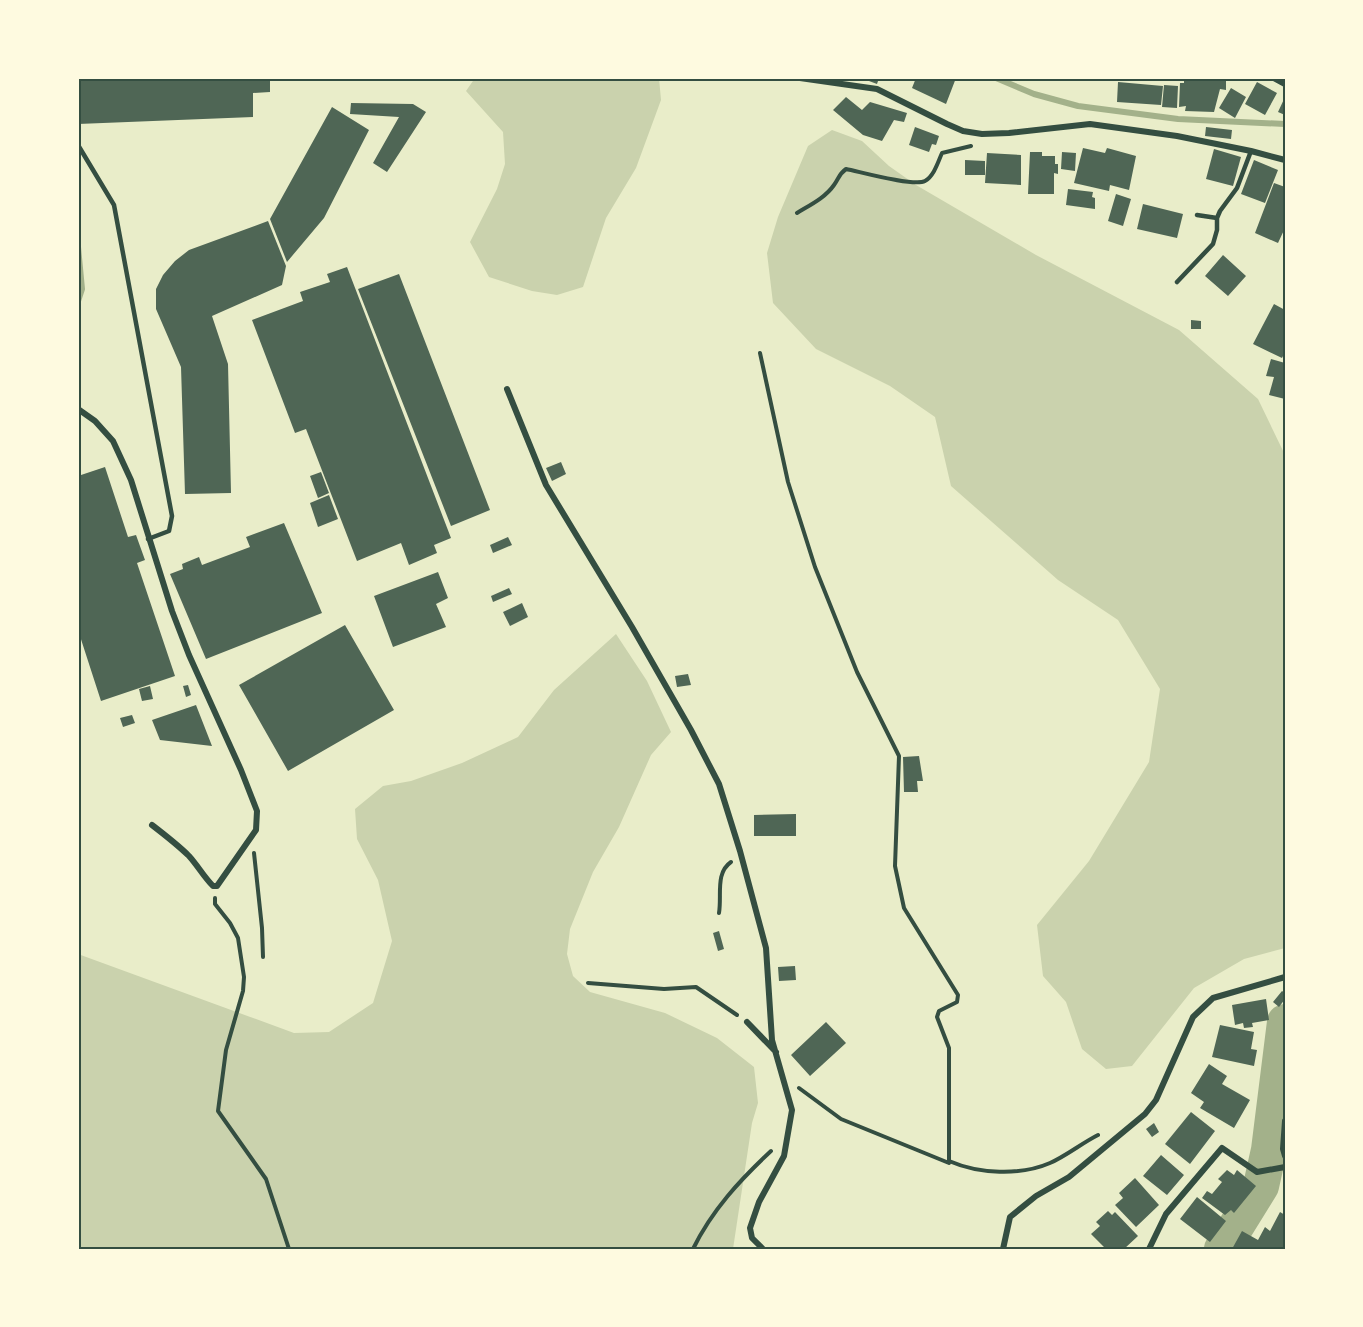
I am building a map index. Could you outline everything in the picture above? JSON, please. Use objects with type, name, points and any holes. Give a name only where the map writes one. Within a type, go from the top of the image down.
[{"type":"street","points":[[800,78],[877,88],[946,124],[982,134],[1090,124],[1177,136],[1285,160]]},
{"type":"street","points":[[1274,78],[1285,84]]},
{"type":"street","points":[[507,389],[546,485],[632,627],[719,784],[742,859],[766,948],[772,1040],[792,1110],[784,1156],[759,1202],[750,1228],[752,1238],[763,1249]]},
{"type":"street","points":[[78,409],[95,421],[113,441],[131,480],[148,539],[189,655],[257,811],[256,830],[217,886],[213,886],[191,858],[152,825]]},
{"type":"street","points":[[1003,1249],[1010,1217],[1036,1196],[1068,1177],[1145,1114],[1156,1100],[1193,1017],[1206,1004],[1213,998],[1285,977]]},
{"type":"street","points":[[747,1022],[776,1052]]},
{"type":"street","points":[[1285,1121],[1283,1149],[1285,1156]]},
{"type":"street","points":[[1149,1249],[1166,1215],[1222,1148],[1257,1172],[1285,1167]]},
{"type":"lane","points":[[78,145],[114,206],[172,516],[169,531],[148,539]]},
{"type":"lane","points":[[1177,282],[1213,244],[1217,230],[1217,218],[1237,188],[1251,151]]},
{"type":"lane","points":[[1197,215],[1217,218]]},
{"type":"path","points":[[797,213],[822,197],[834,184],[839,173],[846,169],[908,183],[921,183],[928,180],[942,153],[968,147],[978,142],[982,134]]},
{"type":"path","points":[[760,353],[788,482],[815,567],[853,661],[899,756],[895,866],[904,908],[958,995],[957,1002],[939,1011],[937,1017],[949,1048],[948,1158],[953,1163]]},
{"type":"path","points":[[252,836],[263,957]]},
{"type":"path","points":[[719,913],[722,869],[730,862],[742,859]]},
{"type":"path","points":[[213,886],[215,904],[238,938],[244,977],[243,991],[226,1050],[218,1111],[266,1179],[289,1249]]},
{"type":"path","points":[[588,983],[664,989],[696,987],[747,1022]]},
{"type":"path","points":[[785,1085],[803,1089],[841,1119],[947,1163],[982,1170],[1035,1169],[1052,1162],[1100,1134]]},
{"type":"path","points":[[693,1249],[703,1229],[736,1184],[789,1134]]},
{"type":"green space","points":[[475,78],[659,78],[661,100],[636,168],[606,218],[583,287],[557,295],[532,291],[489,277],[470,242],[497,189],[505,164],[503,132],[466,91]]},
{"type":"green space","points":[[832,130],[862,141],[889,166],[916,185],[1036,255],[1179,330],[1258,399],[1285,455],[1285,948],[1244,959],[1194,988],[1132,1066],[1106,1069],[1082,1049],[1066,1002],[1043,976],[1037,925],[1089,861],[1149,762],[1160,689],[1118,620],[1058,580],[951,486],[935,417],[890,386],[816,349],[773,303],[767,253],[778,217],[808,146]]},
{"type":"green space","points":[[616,634],[647,681],[671,732],[651,755],[619,827],[593,872],[570,929],[567,954],[573,976],[590,992],[665,1013],[717,1038],[754,1067],[758,1103],[752,1123],[733,1249],[78,1249],[78,954],[294,1033],[329,1032],[373,1003],[392,941],[378,880],[357,839],[355,809],[383,786],[411,781],[462,763],[518,737],[554,690]]},
{"type":"building","points":[[78,78],[270,78],[270,92],[253,93],[253,117],[78,124]]},
{"type":"building","points":[[861,78],[879,78],[877,84]]},
{"type":"building","points":[[916,78],[956,78],[946,104],[912,88]]},
{"type":"building","points":[[1184,78],[1226,78],[1226,90],[1220,89],[1214,112],[1185,111],[1186,106],[1179,107],[1180,83],[1184,83]]},
{"type":"building","points":[[1118,82],[1163,86],[1161,105],[1117,102]]},
{"type":"building","points":[[1257,82],[1277,93],[1265,115],[1245,104]]},
{"type":"building","points":[[1164,85],[1178,86],[1177,108],[1162,107]]},
{"type":"building","points":[[1231,88],[1246,97],[1235,118],[1219,108]]},
{"type":"building","points":[[846,97],[862,110],[870,102],[907,113],[904,122],[894,120],[882,141],[863,135],[833,110]]},
{"type":"building","points":[[1285,97],[1285,115],[1278,112]]},
{"type":"building","points":[[351,103],[413,104],[426,112],[387,172],[373,163],[399,117],[350,114]]},
{"type":"building","points":[[332,107],[369,130],[324,218],[287,262],[270,219]]},
{"type":"building","points":[[915,127],[939,136],[936,145],[932,144],[929,152],[909,145]]},
{"type":"building","points":[[1206,127],[1232,130],[1231,139],[1205,136]]},
{"type":"building","points":[[1083,148],[1105,153],[1107,148],[1136,156],[1129,190],[1110,185],[1109,191],[1074,183]]},
{"type":"building","points":[[1214,149],[1241,157],[1233,186],[1206,179]]},
{"type":"building","points":[[1030,152],[1042,152],[1042,156],[1055,156],[1058,174],[1054,173],[1054,194],[1028,194]]},
{"type":"building","points":[[1062,152],[1076,153],[1075,171],[1061,169]]},
{"type":"building","points":[[987,153],[1021,155],[1021,185],[985,183]]},
{"type":"building","points":[[965,160],[985,161],[985,175],[965,175]]},
{"type":"building","points":[[1254,160],[1278,170],[1265,203],[1241,194]]},
{"type":"building","points":[[1274,183],[1285,187],[1285,228],[1278,243],[1255,233]]},
{"type":"building","points":[[1068,189],[1093,192],[1095,209],[1066,205]]},
{"type":"building","points":[[1116,194],[1131,199],[1123,226],[1108,221]]},
{"type":"building","points":[[1143,204],[1183,214],[1177,238],[1137,229]]},
{"type":"building","points":[[268,221],[286,266],[282,285],[212,316],[228,364],[231,493],[185,494],[181,367],[156,309],[156,289],[163,275],[189,250]]},
{"type":"building","points":[[1223,255],[1246,276],[1228,296],[1205,276]]},
{"type":"building","points":[[347,267],[451,538],[434,545],[437,553],[409,565],[401,543],[357,561],[306,429],[295,433],[252,320],[303,301],[300,292],[330,282],[327,274]]},
{"type":"building","points":[[399,274],[490,510],[451,526],[358,289]]},
{"type":"building","points":[[1274,304],[1285,310],[1285,352],[1282,358],[1253,344]]},
{"type":"building","points":[[1191,320],[1201,321],[1201,329],[1191,329]]},
{"type":"building","points":[[1271,359],[1285,363],[1285,399],[1269,395],[1274,377],[1266,376]]},
{"type":"building","points":[[561,462],[566,474],[552,481],[546,468]]},
{"type":"building","points":[[105,467],[128,537],[136,535],[145,560],[137,563],[175,676],[101,701],[78,630],[78,476]]},
{"type":"building","points":[[321,472],[329,493],[318,498],[310,476]]},
{"type":"building","points":[[329,495],[338,519],[318,527],[310,503]]},
{"type":"building","points":[[284,523],[322,613],[206,659],[170,574],[183,569],[182,564],[199,557],[202,565],[250,547],[246,537]]},
{"type":"building","points":[[508,537],[512,545],[493,553],[490,545]]},
{"type":"building","points":[[438,572],[448,598],[436,604],[446,627],[393,647],[374,596]]},
{"type":"building","points":[[509,588],[512,594],[493,602],[491,596]]},
{"type":"building","points":[[522,603],[528,617],[510,626],[503,612]]},
{"type":"building","points":[[345,625],[394,710],[288,771],[239,685]]},
{"type":"building","points":[[688,674],[691,685],[677,687],[675,676]]},
{"type":"building","points":[[188,685],[191,695],[186,697],[183,686]]},
{"type":"building","points":[[150,686],[153,699],[142,701],[139,689]]},
{"type":"building","points":[[196,705],[212,746],[160,740],[152,720]]},
{"type":"building","points":[[132,715],[135,723],[123,727],[120,718]]},
{"type":"building","points":[[919,756],[923,781],[917,781],[918,792],[904,792],[903,757]]},
{"type":"building","points":[[796,814],[796,836],[754,836],[754,815]]},
{"type":"building","points":[[719,931],[724,949],[718,951],[713,933]]},
{"type":"building","points":[[795,966],[796,980],[779,981],[778,967]]},
{"type":"building","points":[[1282,991],[1285,993],[1285,999],[1279,1007],[1273,1002]]},
{"type":"building","points":[[1266,999],[1269,1020],[1252,1023],[1253,1027],[1244,1028],[1243,1023],[1235,1025],[1232,1005]]},
{"type":"building","points":[[826,1022],[846,1043],[810,1076],[791,1055]]},
{"type":"building","points":[[1220,1025],[1254,1032],[1251,1049],[1257,1050],[1254,1066],[1212,1057]]},
{"type":"building","points":[[1209,1064],[1227,1076],[1222,1084],[1250,1100],[1234,1128],[1200,1108],[1204,1102],[1191,1093]]},
{"type":"building","points":[[1191,1112],[1215,1131],[1190,1164],[1165,1144]]},
{"type":"building","points":[[1154,1123],[1159,1132],[1152,1137],[1146,1129]]},
{"type":"building","points":[[1161,1155],[1184,1175],[1167,1195],[1143,1176]]},
{"type":"building","points":[[1227,1170],[1234,1175],[1237,1170],[1256,1186],[1234,1213],[1231,1210],[1225,1215],[1202,1198],[1207,1191],[1212,1194],[1222,1182],[1218,1179]]},
{"type":"building","points":[[1135,1178],[1159,1205],[1136,1227],[1115,1205],[1123,1198],[1119,1193]]},
{"type":"building","points":[[1197,1197],[1226,1221],[1210,1242],[1180,1219]]},
{"type":"building","points":[[1108,1211],[1112,1215],[1115,1212],[1138,1236],[1124,1249],[1106,1249],[1091,1234],[1100,1226],[1096,1222]]},
{"type":"building","points":[[1280,1212],[1285,1215],[1285,1247],[1232,1249],[1242,1231],[1258,1240],[1265,1227],[1270,1231]]},
{"type":"waterway","points":[[996,78],[1034,94],[1078,106],[1178,119],[1285,124]]},
{"type":"waterway","points":[[78,247],[82,289],[78,301]]},
{"type":"waterway","points":[[1222,1249],[1261,1186],[1269,1150],[1285,1022]]}]
